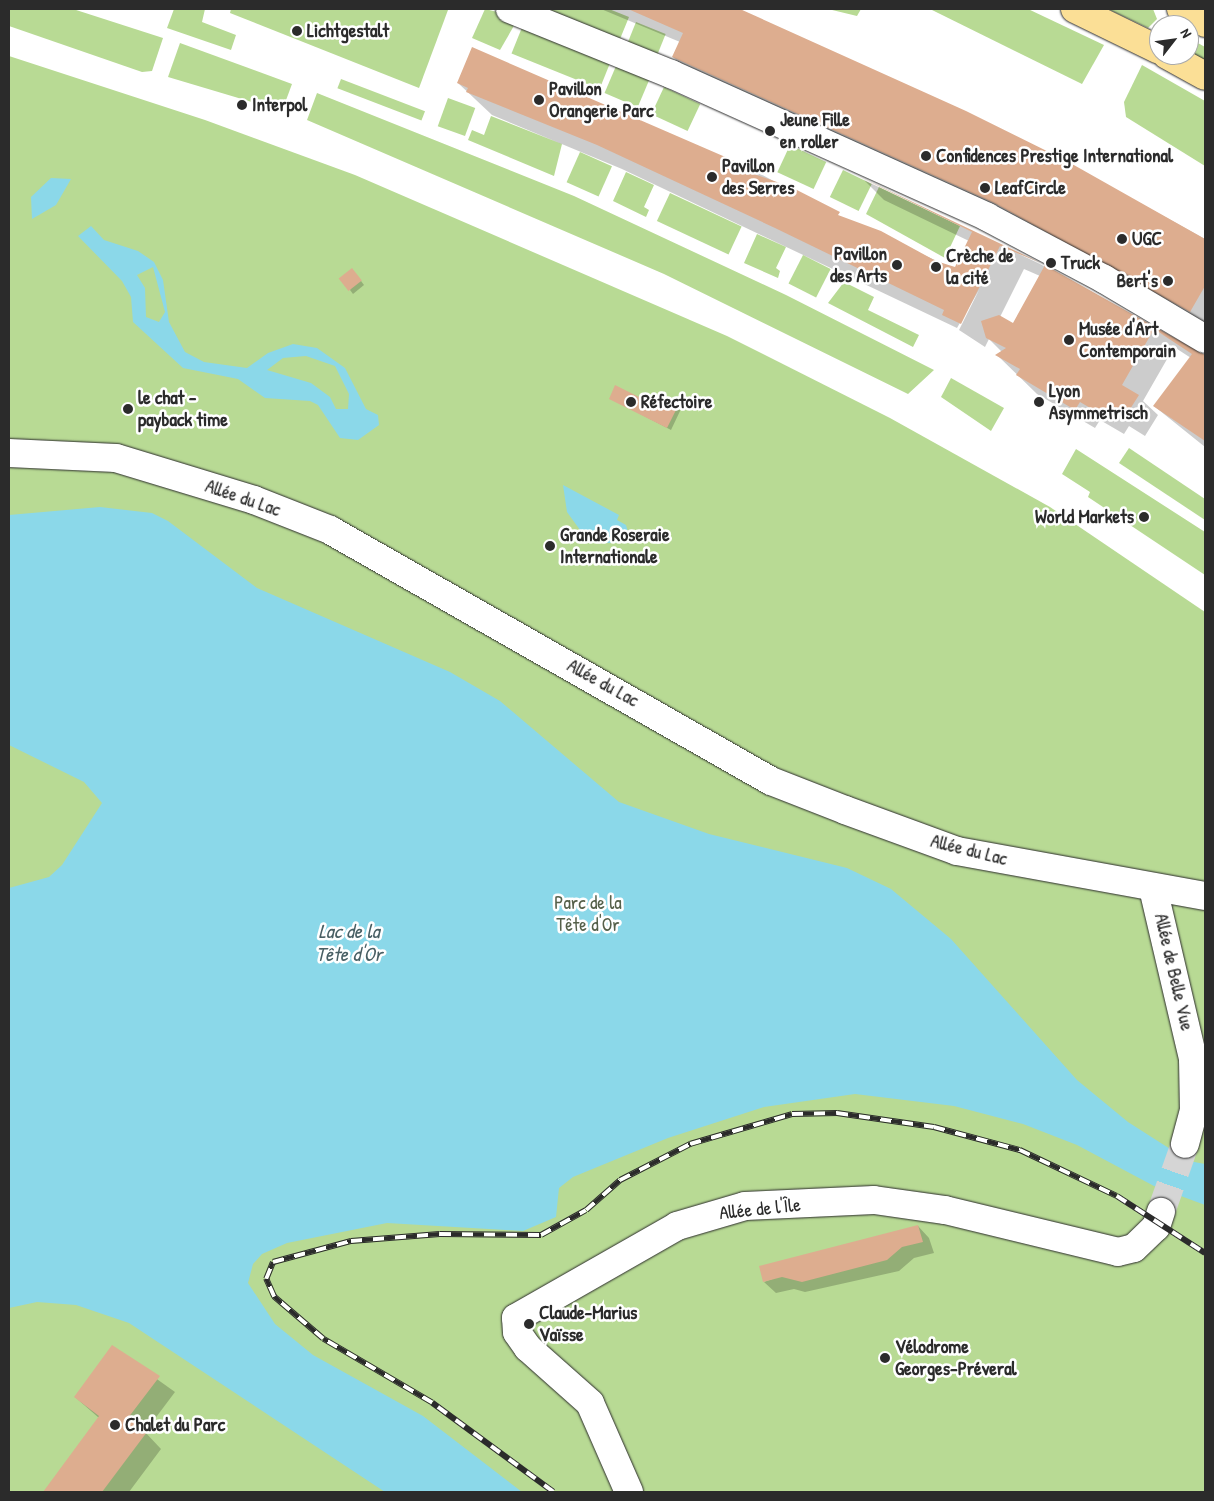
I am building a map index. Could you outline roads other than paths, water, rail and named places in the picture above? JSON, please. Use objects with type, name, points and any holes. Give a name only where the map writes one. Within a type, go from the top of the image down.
[{"type":"main road","points":[[1075,9],[1149,45]]},
{"type":"main road","points":[[1181,9],[1205,23]]},
{"type":"main road","points":[[1186,65],[1205,76]]},
{"type":"street","points":[[510,9],[671,74],[987,217],[1104,279],[1205,339]]},
{"type":"street","name":"Allée du Lac","points":[[9,453],[116,458],[254,500],[398,565],[771,781],[957,851],[1205,896]]},
{"type":"street","name":"Allée de Belle Vue","points":[[1154,888],[1193,1059],[1194,1110],[1185,1144]]},
{"type":"street","name":"Allée de l'Île","points":[[629,1492],[590,1403],[528,1348],[517,1332],[516,1318],[523,1310],[555,1297],[677,1226],[745,1206],[874,1200],[945,1210],[1118,1252],[1141,1241],[1156,1227],[1161,1212]]},
{"type":"water","points":[[51,178],[71,179],[56,205],[32,219],[31,197]]},
{"type":"water","points":[[91,226],[104,240],[138,251],[154,262],[163,280],[169,322],[185,352],[204,362],[247,368],[268,353],[293,344],[317,348],[345,368],[366,409],[378,415],[379,425],[358,440],[340,438],[318,405],[310,401],[265,398],[238,379],[183,368],[133,322],[131,297],[122,281],[78,236]],"holes":[[[153,267],[165,312],[159,322],[146,317],[145,288],[137,275]],[[306,356],[335,366],[349,394],[348,409],[336,409],[330,397],[311,383],[267,370],[283,358]]]},
{"type":"water","points":[[563,485],[619,515],[617,520],[626,525],[631,542],[606,543],[580,530],[567,512]]},
{"type":"water","name":"Lac de la Tête d'Or","points":[[100,507],[152,513],[168,521],[257,588],[450,672],[500,701],[619,802],[709,834],[847,868],[891,889],[951,939],[1077,1080],[1128,1122],[1189,1161],[1205,1164],[1205,1205],[1154,1186],[1077,1145],[1023,1124],[954,1106],[855,1094],[764,1107],[668,1138],[573,1177],[559,1188],[556,1217],[523,1231],[387,1223],[287,1243],[262,1254],[253,1264],[248,1283],[275,1324],[313,1355],[423,1416],[522,1492],[385,1492],[129,1323],[76,1305],[37,1302],[9,1308],[9,888],[49,877],[62,865],[102,803],[84,782],[9,745],[9,515]]},
{"type":"tunnel","points":[[1161,1212],[1185,1144]]},
{"type":"railway","points":[[553,1492],[432,1403],[323,1339],[274,1297],[266,1279],[273,1262],[351,1241],[440,1234],[541,1235],[586,1210],[620,1180],[690,1144],[792,1114],[837,1113],[934,1127],[1020,1150],[1117,1196],[1205,1253]]},
{"type":"place","name":"Lichtgestalt","points":[[297,31]]},
{"type":"place","name":"Pavillon Orangerie Parc","points":[[539,100]]},
{"type":"place","name":"Interpol","points":[[242,105]]},
{"type":"place","name":"Jeune Fille en roller","points":[[770,131]]},
{"type":"place","name":"Confidences Prestige International","points":[[926,156]]},
{"type":"place","name":"Pavillon des Serres","points":[[712,177]]},
{"type":"place","name":"LeafCircle","points":[[985,188]]},
{"type":"place","name":"UGC","points":[[1122,239]]},
{"type":"place","name":"Truck","points":[[1051,263]]},
{"type":"place","name":"Pavillon des Arts","points":[[897,265]]},
{"type":"place","name":"Crèche de la cité","points":[[936,267]]},
{"type":"place","name":"Bert's","points":[[1168,281]]},
{"type":"place","name":"Musée d'Art Contemporain","points":[[1069,340]]},
{"type":"place","name":"Réfectoire","points":[[631,402]]},
{"type":"place","name":"Lyon Asymmetrisch","points":[[1039,402]]},
{"type":"place","name":"le chat - payback time","points":[[128,409]]},
{"type":"place","name":"World Markets","points":[[1144,517]]},
{"type":"place","name":"Grande Roseraie Internationale","points":[[550,546]]},
{"type":"place","name":"Claude-Marius Vaïsse","points":[[529,1324]]},
{"type":"place","name":"Vélodrome Georges-Préveral","points":[[885,1358]]},
{"type":"place","name":"Chalet du Parc","points":[[115,1425]]},
{"type":"park label","name":"Parc de la Tête d'Or","points":[[588,914]]}]
